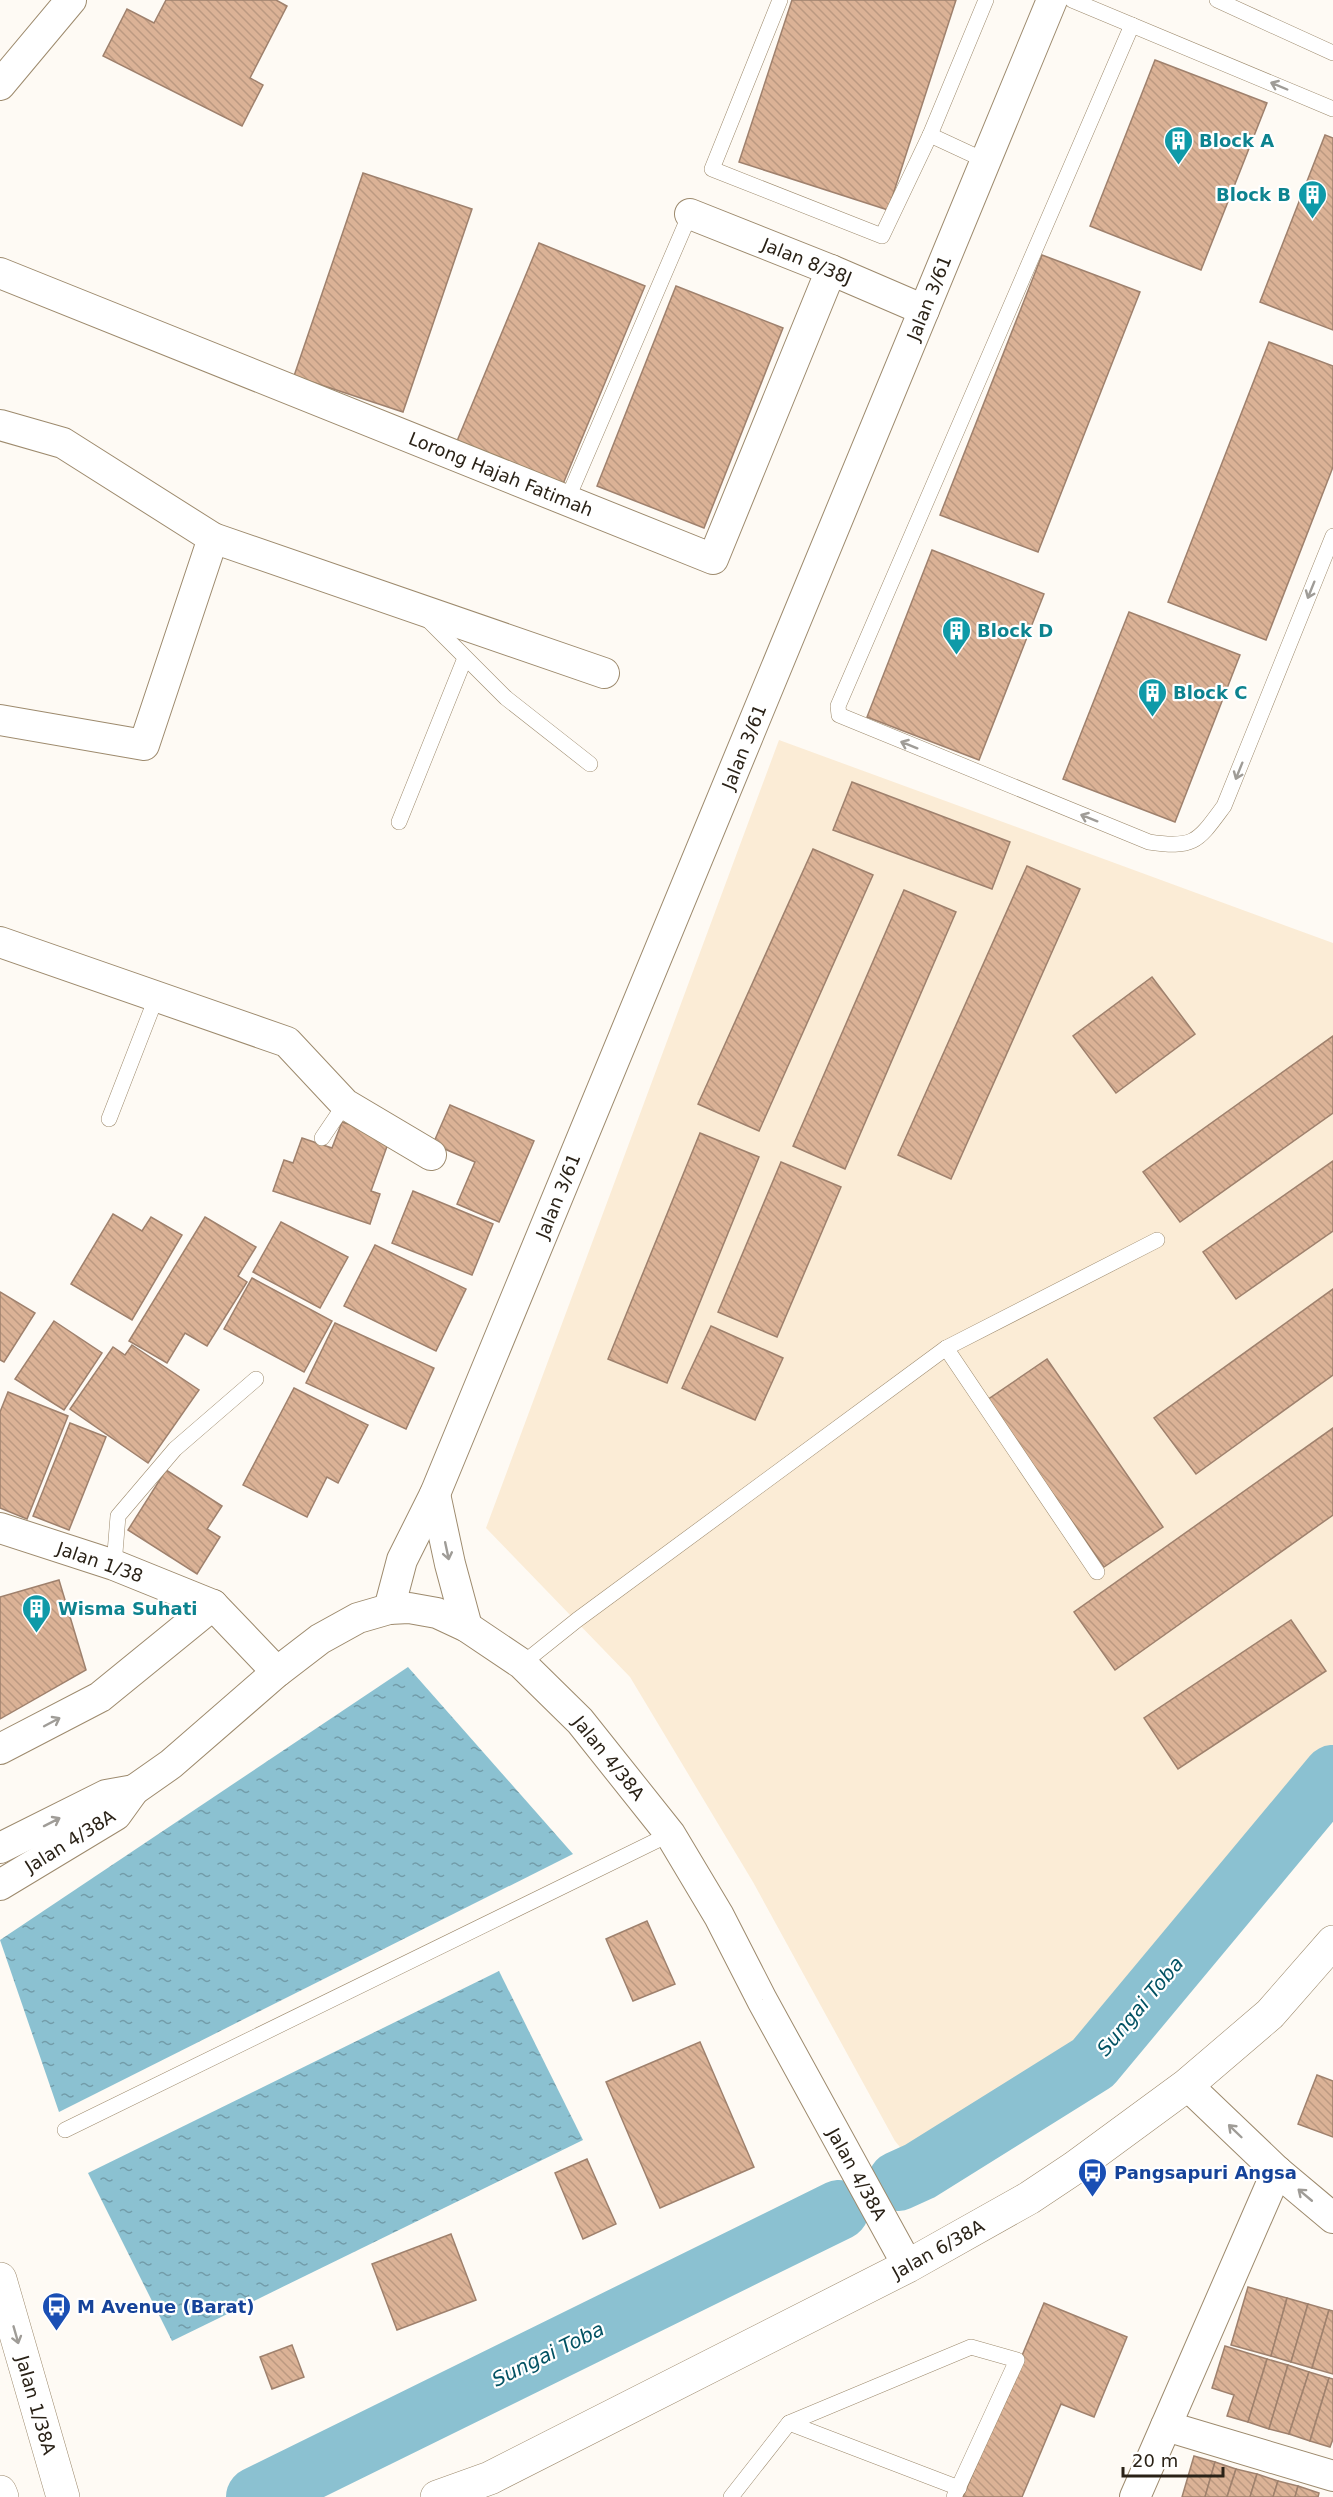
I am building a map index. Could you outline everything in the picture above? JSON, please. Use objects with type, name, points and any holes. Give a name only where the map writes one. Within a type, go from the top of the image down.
[{"type":"street","points":[[0,85],[71,0]]},
{"type":"street","name":"Jalan 3/61","points":[[389,1609],[402,1560],[435,1494],[1052,0]]},
{"type":"street","name":"Jalan 8/38J","points":[[690,214],[924,310]]},
{"type":"street","name":"Lorong Hajah Fatimah","points":[[0,273],[713,559],[831,270]]},
{"type":"street","points":[[0,424],[63,443],[213,538],[604,673]]},
{"type":"street","points":[[0,720],[144,745],[213,538]]},
{"type":"street","points":[[0,942],[287,1042],[345,1104],[431,1155]]},
{"type":"street","points":[[435,1494],[467,1627]]},
{"type":"street","name":"Jalan 1/38","points":[[0,1528],[114,1565],[213,1605],[277,1672]]},
{"type":"street","points":[[0,1749],[100,1697],[213,1605]]},
{"type":"street","name":"Jalan 4/38A","points":[[0,1885],[116,1815],[134,1790],[171,1764],[277,1672],[320,1639],[358,1618],[389,1609],[409,1608],[437,1613],[467,1627],[522,1665],[580,1721],[670,1833],[719,1916],[762,2000],[908,2266]]},
{"type":"street","name":"Jalan 4/38A","points":[[0,1848],[106,1795],[134,1790]]},
{"type":"street","name":"Jalan 6/38A","points":[[467,2492],[908,2266],[1038,2192],[1187,2085],[1270,2014],[1333,1942]]},
{"type":"street","points":[[1187,2085],[1277,2171],[1333,2218]]},
{"type":"street","points":[[1135,2497],[1277,2171]]},
{"type":"street","name":"Jalan 1/38A","points":[[0,2279],[63,2495]]},
{"type":"street","points":[[1166,2426],[1333,2476]]},
{"type":"street","points":[[0,2492],[2,2497]]},
{"type":"lane","points":[[780,0],[712,169],[882,236],[930,135],[986,0]]},
{"type":"lane","points":[[1072,0],[1333,109]]},
{"type":"lane","points":[[1216,0],[1333,53]]},
{"type":"lane","points":[[1132,25],[838,706],[839,714],[846,719],[1149,842],[1176,846],[1201,837],[1224,806],[1333,536]]},
{"type":"lane","points":[[930,135],[986,161]]},
{"type":"lane","points":[[567,500],[690,214]]},
{"type":"lane","points":[[417,608],[506,698],[590,764]]},
{"type":"lane","points":[[399,822],[465,658]]},
{"type":"lane","points":[[109,1119],[156,998]]},
{"type":"lane","points":[[322,1138],[345,1104]]},
{"type":"lane","points":[[522,1665],[577,1620],[945,1348],[1157,1240]]},
{"type":"lane","points":[[945,1348],[1097,1572]]},
{"type":"lane","points":[[114,1565],[118,1516],[175,1449],[256,1378]]},
{"type":"lane","points":[[65,2130],[670,1833]]},
{"type":"lane","points":[[732,2497],[789,2422],[970,2347],[1017,2360],[957,2492],[789,2422]]},
{"type":"shaded area","points":[[779,740],[1333,943],[1333,1756],[1091,2060],[918,2169],[895,2141],[753,1882],[630,1677],[486,1528]]},
{"type":"water","points":[[408,1667],[573,1854],[59,2112],[0,1940]]},
{"type":"water","points":[[499,1971],[583,2140],[172,2341],[88,2173]]},
{"type":"building","points":[[166,0],[276,0],[287,6],[250,78],[263,85],[242,126],[103,56],[127,9],[154,23]]},
{"type":"building","points":[[792,0],[956,0],[888,210],[739,162]]},
{"type":"building","name":"Block A","points":[[1155,60],[1267,103],[1201,270],[1090,226]]},
{"type":"building","name":"Block B","points":[[1325,135],[1333,138],[1333,330],[1260,302]]},
{"type":"building","points":[[363,173],[472,209],[403,412],[294,376]]},
{"type":"building","points":[[539,243],[645,286],[563,484],[457,441]]},
{"type":"building","points":[[1042,255],[1140,292],[1038,552],[940,515]]},
{"type":"building","points":[[676,286],[783,328],[704,528],[597,486]]},
{"type":"building","points":[[1269,342],[1333,366],[1333,467],[1266,640],[1168,602]]},
{"type":"building","name":"Block D","points":[[932,550],[1044,594],[979,760],[867,717]]},
{"type":"building","name":"Block C","points":[[1129,612],[1240,655],[1175,822],[1063,779]]},
{"type":"building","points":[[852,782],[1010,842],[992,889],[833,830]]},
{"type":"building","points":[[813,849],[873,875],[759,1131],[698,1104]]},
{"type":"building","points":[[1027,866],[1080,889],[951,1179],[898,1155]]},
{"type":"building","points":[[904,890],[956,912],[845,1169],[793,1146]]},
{"type":"building","points":[[1152,977],[1195,1034],[1116,1093],[1073,1036]]},
{"type":"building","points":[[1333,1036],[1333,1113],[1180,1222],[1143,1172]]},
{"type":"building","points":[[450,1105],[534,1141],[499,1222],[457,1204],[475,1162],[433,1144]]},
{"type":"building","points":[[342,1122],[390,1138],[371,1191],[380,1194],[370,1224],[273,1191],[284,1160],[293,1163],[302,1138],[332,1148]]},
{"type":"building","points":[[700,1133],[759,1157],[667,1383],[608,1359]]},
{"type":"building","points":[[1333,1161],[1333,1231],[1236,1299],[1203,1252]]},
{"type":"building","points":[[781,1162],[841,1187],[777,1337],[718,1312]]},
{"type":"building","points":[[413,1191],[493,1224],[472,1275],[392,1243]]},
{"type":"building","points":[[113,1214],[142,1231],[151,1217],[182,1235],[132,1320],[71,1284]]},
{"type":"building","points":[[205,1217],[256,1247],[238,1276],[247,1282],[207,1346],[185,1333],[167,1363],[129,1341]]},
{"type":"building","points":[[281,1222],[348,1257],[320,1308],[253,1272]]},
{"type":"building","points":[[375,1245],[466,1289],[436,1351],[344,1306]]},
{"type":"building","points":[[252,1278],[332,1321],[304,1372],[224,1329]]},
{"type":"building","points":[[1333,1289],[1333,1375],[1196,1474],[1154,1418]]},
{"type":"building","points":[[0,1292],[35,1313],[4,1362],[0,1360]]},
{"type":"building","points":[[54,1321],[102,1353],[64,1410],[15,1379]]},
{"type":"building","points":[[335,1323],[434,1368],[406,1429],[306,1383]]},
{"type":"building","points":[[711,1326],[783,1358],[755,1420],[682,1388]]},
{"type":"building","points":[[132,1345],[199,1390],[148,1463],[70,1409],[113,1347],[125,1355]]},
{"type":"building","points":[[1047,1359],[1163,1527],[1104,1567],[987,1400]]},
{"type":"building","points":[[294,1388],[368,1425],[338,1483],[327,1477],[307,1517],[243,1485]]},
{"type":"building","points":[[8,1392],[68,1416],[27,1519],[0,1508],[0,1412]]},
{"type":"building","points":[[70,1423],[106,1437],[69,1530],[33,1516]]},
{"type":"building","points":[[1333,1428],[1333,1515],[1115,1670],[1074,1612]]},
{"type":"building","points":[[166,1470],[222,1506],[207,1529],[220,1537],[197,1574],[128,1530]]},
{"type":"building","name":"Wisma Suhati","points":[[59,1580],[86,1670],[0,1719],[0,1597]]},
{"type":"building","points":[[1291,1620],[1326,1671],[1178,1769],[1144,1718]]},
{"type":"building","points":[[647,1921],[675,1984],[633,2001],[606,1939]]},
{"type":"building","points":[[700,2042],[754,2167],[660,2208],[606,2082]]},
{"type":"building","points":[[1317,2075],[1333,2081],[1333,2137],[1298,2124]]},
{"type":"building","points":[[587,2159],[616,2224],[583,2239],[555,2173]]},
{"type":"building","points":[[451,2234],[476,2300],[397,2330],[372,2264]]},
{"type":"building","points":[[1248,2287],[1287,2298],[1271,2356],[1231,2345]]},
{"type":"building","points":[[1287,2298],[1308,2304],[1291,2362],[1271,2356]]},
{"type":"building","points":[[1044,2303],[1127,2337],[1094,2417],[1061,2404],[1022,2497],[963,2497]]},
{"type":"building","points":[[1308,2304],[1329,2310],[1312,2368],[1291,2362]]},
{"type":"building","points":[[1329,2310],[1333,2311],[1333,2374],[1312,2368]]},
{"type":"building","points":[[292,2345],[304,2377],[272,2389],[260,2357]]},
{"type":"building","points":[[1225,2346],[1267,2359],[1248,2422],[1227,2416],[1234,2395],[1212,2388]]},
{"type":"building","points":[[1267,2359],[1288,2365],[1269,2429],[1248,2422]]},
{"type":"building","points":[[1288,2365],[1309,2372],[1289,2434],[1269,2429]]},
{"type":"building","points":[[1309,2372],[1329,2378],[1310,2441],[1289,2434]]},
{"type":"building","points":[[1329,2378],[1333,2379],[1333,2439],[1330,2447],[1310,2441]]},
{"type":"building","points":[[1194,2456],[1215,2462],[1205,2497],[1182,2497]]},
{"type":"building","points":[[1215,2462],[1236,2469],[1227,2497],[1205,2497]]},
{"type":"building","points":[[1236,2469],[1257,2474],[1250,2497],[1227,2497]]},
{"type":"building","points":[[1257,2474],[1278,2481],[1273,2497],[1250,2497]]},
{"type":"building","points":[[1278,2481],[1298,2486],[1295,2497],[1273,2497]]},
{"type":"building","points":[[1298,2486],[1319,2493],[1318,2497],[1295,2497]]},
{"type":"waterway","name":"Sungai Toba","points":[[898,2181],[920,2171],[1093,2063],[1333,1775]]},
{"type":"waterway","name":"Sungai Toba","points":[[256,2497],[839,2210]]},
{"type":"place","name":"Block A","points":[[1178,166]]},
{"type":"place","name":"Block B","points":[[1312,220]]},
{"type":"place","name":"Block D","points":[[956,656]]},
{"type":"place","name":"Block C","points":[[1152,718]]},
{"type":"place","name":"Wisma Suhati","points":[[37,1634]]},
{"type":"place","name":"Pangsapuri Angsa","points":[[1093,2198]]},
{"type":"place","name":"M Avenue (Barat)","points":[[56,2332]]}]
